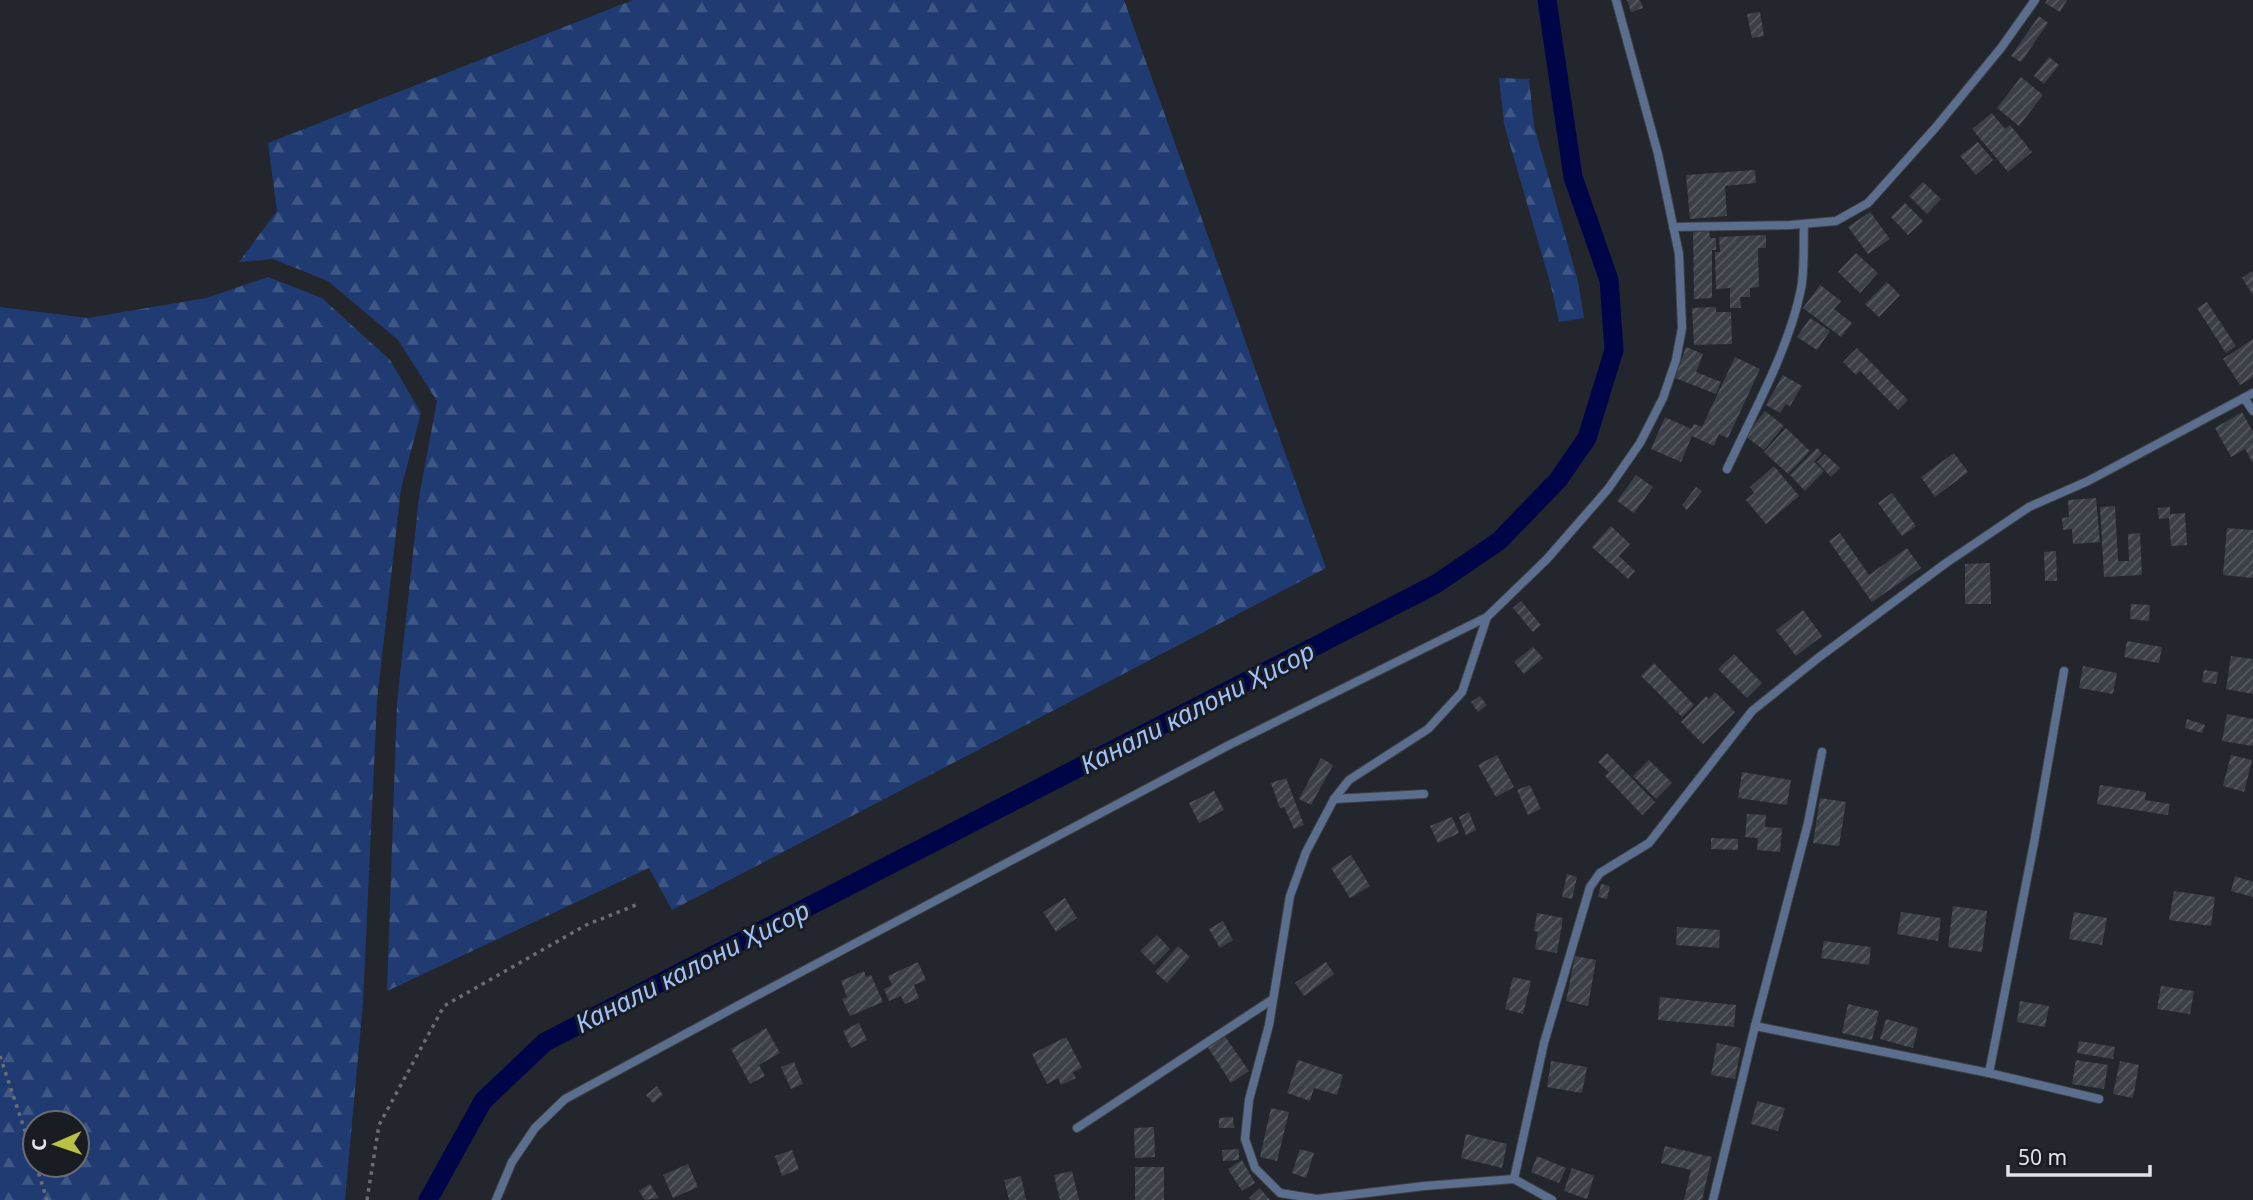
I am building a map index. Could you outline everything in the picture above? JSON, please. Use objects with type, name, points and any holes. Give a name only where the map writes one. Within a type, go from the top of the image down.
[{"type":"lane","points":[[496,1200],[512,1162],[535,1128],[565,1099],[1231,744],[1487,617],[1548,559],[1608,489],[1640,443],[1663,398],[1682,328],[1679,254],[1658,154],[1616,0]]},
{"type":"lane","points":[[1673,227],[1836,221],[1868,203],[1936,127],[2035,0]]},
{"type":"lane","points":[[1727,469],[1771,376],[1790,324],[1801,288],[1804,224]]},
{"type":"lane","points":[[1514,1179],[1545,1043],[1590,887],[1600,873],[1649,843],[1752,711],[1818,658],[1946,563],[2028,507],[2088,481],[2253,393]]},
{"type":"lane","points":[[2244,398],[2253,411]]},
{"type":"lane","points":[[1487,617],[1462,692],[1428,729],[1349,780],[1334,799],[1306,852],[1290,896],[1269,1025],[1249,1100],[1245,1139],[1255,1168],[1280,1193],[1317,1199],[1424,1186],[1514,1179],[1552,1200]]},
{"type":"lane","points":[[1989,1073],[2064,671]]},
{"type":"lane","points":[[1713,1200],[1808,823],[1822,752]]},
{"type":"lane","points":[[1334,799],[1424,794]]},
{"type":"lane","points":[[1077,1128],[1273,999]]},
{"type":"lane","points":[[1755,1026],[1989,1073],[2099,1099]]},
{"type":"path","points":[[368,1200],[379,1125],[444,1006],[586,925],[636,905]]},
{"type":"path","points":[[0,1056],[21,1118]]},
{"type":"path","points":[[41,1179],[47,1200]]},
{"type":"green space","points":[[633,0],[1124,0],[1326,568],[672,910],[649,868],[387,991],[397,703],[419,497],[437,401],[398,340],[328,281],[273,259],[239,262],[277,211],[268,143]]},
{"type":"green space","points":[[1499,78],[1529,79],[1534,126],[1578,281],[1584,318],[1559,322],[1504,124]]},
{"type":"green space","points":[[268,277],[322,298],[390,360],[421,413],[401,489],[377,700],[363,1003],[345,1200],[0,1200],[0,307],[88,318],[206,298]]},
{"type":"building","points":[[1627,0],[1640,0],[1643,8],[1631,12]]},
{"type":"building","points":[[2047,0],[2067,0],[2060,12],[2045,3]]},
{"type":"building","points":[[1760,12],[1764,36],[1752,38],[1747,14]]},
{"type":"building","points":[[2039,16],[2048,23],[2021,62],[2011,56]]},
{"type":"building","points":[[2049,57],[2059,65],[2044,84],[2034,76]]},
{"type":"building","points":[[2021,77],[2043,95],[2019,126],[1997,108]]},
{"type":"building","points":[[1992,113],[2005,129],[2010,125],[2032,152],[2008,172],[1972,129]]},
{"type":"building","points":[[1978,142],[1993,160],[1976,175],[1960,156]]},
{"type":"building","points":[[1755,170],[1756,183],[1725,186],[1727,216],[1690,219],[1686,175]]},
{"type":"building","points":[[1923,182],[1941,199],[1927,214],[1909,196]]},
{"type":"building","points":[[1905,203],[1923,221],[1908,235],[1891,217]]},
{"type":"building","points":[[1870,212],[1890,239],[1868,254],[1848,227]]},
{"type":"building","points":[[1709,231],[1710,238],[1716,238],[1716,250],[1712,250],[1712,298],[1694,299],[1693,232]]},
{"type":"building","points":[[1766,235],[1766,248],[1758,248],[1759,287],[1750,288],[1750,297],[1740,297],[1741,308],[1730,308],[1730,288],[1716,289],[1715,252],[1720,252],[1719,237]]},
{"type":"building","points":[[1856,253],[1878,273],[1860,293],[1838,272]]},
{"type":"building","points":[[2253,272],[2253,295],[2242,278]]},
{"type":"building","points":[[1887,282],[1900,295],[1879,317],[1865,304]]},
{"type":"building","points":[[1820,285],[1841,301],[1834,309],[1852,323],[1841,337],[1803,308]]},
{"type":"building","points":[[2207,302],[2236,346],[2226,353],[2197,308]]},
{"type":"building","points":[[1716,307],[1716,312],[1731,312],[1732,344],[1694,345],[1692,308]]},
{"type":"building","points":[[1810,318],[1830,331],[1817,350],[1797,337]]},
{"type":"building","points":[[2253,339],[2253,377],[2240,385],[2223,359]]},
{"type":"building","points":[[1686,347],[1703,354],[1696,372],[1721,382],[1716,394],[1675,378]]},
{"type":"building","points":[[1857,348],[1908,400],[1898,410],[1860,371],[1856,375],[1843,362]]},
{"type":"building","points":[[1735,357],[1760,369],[1728,438],[1719,434],[1714,446],[1692,436],[1681,462],[1651,449],[1665,417],[1691,429],[1694,424],[1702,427]]},
{"type":"building","points":[[1783,375],[1802,386],[1790,406],[1786,404],[1780,413],[1766,405]]},
{"type":"building","points":[[1765,411],[1784,426],[1764,450],[1745,436]]},
{"type":"building","points":[[2242,412],[2253,432],[2253,463],[2245,449],[2231,457],[2215,428]]},
{"type":"building","points":[[1786,428],[1810,451],[1788,474],[1764,452]]},
{"type":"building","points":[[1817,448],[1822,453],[1814,462],[1824,471],[1805,491],[1790,475]]},
{"type":"building","points":[[1954,453],[1968,472],[1935,497],[1921,477]]},
{"type":"building","points":[[1825,454],[1840,468],[1831,477],[1817,462]]},
{"type":"building","points":[[1774,466],[1799,496],[1766,524],[1746,500],[1754,493],[1750,487]]},
{"type":"building","points":[[1636,475],[1653,487],[1634,513],[1617,501]]},
{"type":"building","points":[[1696,487],[1702,491],[1687,510],[1682,505]]},
{"type":"building","points":[[1892,493],[1916,526],[1902,536],[1878,503]]},
{"type":"building","points":[[2096,498],[2100,542],[2073,544],[2072,529],[2063,530],[2062,518],[2069,517],[2068,500]]},
{"type":"building","points":[[2115,506],[2118,561],[2129,561],[2128,534],[2140,533],[2142,575],[2104,577],[2100,507]]},
{"type":"building","points":[[2170,507],[2170,514],[2185,513],[2187,545],[2171,546],[2169,518],[2159,519],[2158,508]]},
{"type":"building","points":[[1611,526],[1630,544],[1619,556],[1635,571],[1628,579],[1592,547]]},
{"type":"building","points":[[2227,528],[2253,530],[2253,578],[2223,575]]},
{"type":"building","points":[[1840,533],[1869,575],[1907,548],[1921,568],[1872,602],[1829,541]]},
{"type":"building","points":[[2056,551],[2057,581],[2045,581],[2044,552]]},
{"type":"building","points":[[1990,563],[1991,604],[1965,604],[1965,564]]},
{"type":"building","points":[[1521,601],[1541,625],[1533,632],[1513,608]]},
{"type":"building","points":[[2131,604],[2150,605],[2149,621],[2130,619]]},
{"type":"building","points":[[1803,610],[1822,636],[1796,656],[1776,630]]},
{"type":"building","points":[[2127,641],[2162,647],[2159,663],[2124,657]]},
{"type":"building","points":[[1533,647],[1543,658],[1524,674],[1514,662]]},
{"type":"building","points":[[1734,654],[1762,683],[1747,698],[1718,669]]},
{"type":"building","points":[[2231,656],[2253,659],[2253,694],[2226,689]]},
{"type":"building","points":[[1654,663],[1694,705],[1682,717],[1641,676]]},
{"type":"building","points":[[2083,666],[2117,673],[2113,694],[2079,688]]},
{"type":"building","points":[[2204,670],[2218,672],[2216,684],[2202,682]]},
{"type":"building","points":[[1715,692],[1735,712],[1703,744],[1681,722],[1706,696],[1709,699]]},
{"type":"building","points":[[1480,696],[1487,705],[1478,712],[1471,702]]},
{"type":"building","points":[[2227,714],[2253,719],[2253,746],[2222,741]]},
{"type":"building","points":[[2187,719],[2205,725],[2202,733],[2185,728]]},
{"type":"building","points":[[1607,753],[1655,802],[1642,815],[1605,776],[1609,772],[1598,762]]},
{"type":"building","points":[[1497,755],[1514,787],[1496,797],[1478,765]]},
{"type":"building","points":[[2231,755],[2252,760],[2244,792],[2223,786]]},
{"type":"building","points":[[1321,758],[1333,765],[1311,805],[1299,799]]},
{"type":"building","points":[[1649,760],[1672,783],[1656,799],[1633,776]]},
{"type":"building","points":[[1742,772],[1791,780],[1787,805],[1738,798]]},
{"type":"building","points":[[1286,778],[1304,825],[1294,829],[1284,807],[1280,808],[1271,783]]},
{"type":"building","points":[[1530,785],[1541,809],[1528,815],[1517,790]]},
{"type":"building","points":[[2100,785],[2146,792],[2145,800],[2170,804],[2168,815],[2097,804]]},
{"type":"building","points":[[1214,791],[1224,810],[1199,823],[1189,803]]},
{"type":"building","points":[[1820,798],[1846,802],[1839,846],[1813,843]]},
{"type":"building","points":[[1469,812],[1476,830],[1466,835],[1459,817]]},
{"type":"building","points":[[1747,814],[1766,815],[1765,827],[1782,828],[1780,852],[1757,850],[1758,838],[1745,837]]},
{"type":"building","points":[[1452,817],[1459,833],[1438,843],[1430,826]]},
{"type":"building","points":[[1711,838],[1738,839],[1738,850],[1711,849]]},
{"type":"building","points":[[1351,855],[1370,886],[1350,898],[1331,868]]},
{"type":"building","points":[[1567,874],[1577,877],[1572,899],[1562,897]]},
{"type":"building","points":[[2235,876],[2253,882],[2253,897],[2231,891]]},
{"type":"building","points":[[1601,884],[1610,886],[1607,899],[1598,897]]},
{"type":"building","points":[[2174,891],[2215,897],[2211,926],[2169,920]]},
{"type":"building","points":[[1065,898],[1077,918],[1056,932],[1043,912]]},
{"type":"building","points":[[1953,906],[1987,911],[1982,952],[1948,947]]},
{"type":"building","points":[[1901,912],[1941,918],[1938,941],[1897,934]]},
{"type":"building","points":[[2074,912],[2107,918],[2102,945],[2069,939]]},
{"type":"building","points":[[1537,913],[1563,918],[1557,953],[1535,949]]},
{"type":"building","points":[[1223,921],[1233,940],[1220,948],[1209,929]]},
{"type":"building","points":[[1677,927],[1720,930],[1719,948],[1676,945]]},
{"type":"building","points":[[1157,935],[1170,949],[1154,965],[1140,951]]},
{"type":"building","points":[[1824,941],[1871,947],[1869,965],[1821,958]]},
{"type":"building","points":[[1178,946],[1190,957],[1167,983],[1155,972]]},
{"type":"building","points":[[1575,956],[1596,960],[1588,1006],[1566,1001]]},
{"type":"building","points":[[918,962],[926,980],[914,985],[919,998],[905,1004],[901,996],[889,1001],[884,989],[892,985],[888,976]]},
{"type":"building","points":[[1326,962],[1334,974],[1304,996],[1295,983]]},
{"type":"building","points":[[864,971],[866,977],[871,975],[883,1002],[850,1016],[842,999],[847,997],[841,981]]},
{"type":"building","points":[[1513,977],[1531,981],[1523,1014],[1505,1009]]},
{"type":"building","points":[[2161,986],[2194,991],[2190,1014],[2157,1009]]},
{"type":"building","points":[[1660,997],[1736,1005],[1734,1027],[1658,1020]]},
{"type":"building","points":[[2020,1001],[2049,1006],[2045,1027],[2017,1022]]},
{"type":"building","points":[[1848,1004],[1879,1011],[1872,1040],[1842,1033]]},
{"type":"building","points":[[1886,1019],[1918,1028],[1913,1048],[1880,1039]]},
{"type":"building","points":[[859,1023],[867,1040],[851,1048],[843,1031]]},
{"type":"building","points":[[766,1028],[780,1053],[759,1065],[765,1076],[750,1084],[731,1049]]},
{"type":"building","points":[[1224,1035],[1249,1071],[1231,1083],[1207,1046]]},
{"type":"building","points":[[1066,1037],[1082,1068],[1073,1072],[1076,1078],[1061,1085],[1058,1078],[1047,1084],[1032,1054]]},
{"type":"building","points":[[2079,1041],[2115,1047],[2113,1059],[2077,1053]]},
{"type":"building","points":[[1717,1043],[1741,1048],[1735,1079],[1711,1075]]},
{"type":"building","points":[[1298,1060],[1343,1075],[1337,1095],[1314,1088],[1310,1101],[1287,1093]]},
{"type":"building","points":[[2076,1060],[2108,1065],[2104,1089],[2072,1084]]},
{"type":"building","points":[[1551,1061],[1587,1067],[1582,1093],[1547,1087]]},
{"type":"building","points":[[2120,1061],[2139,1065],[2133,1098],[2113,1094]]},
{"type":"building","points":[[794,1062],[803,1084],[791,1089],[781,1067]]},
{"type":"building","points":[[657,1086],[663,1095],[653,1103],[646,1095]]},
{"type":"building","points":[[1757,1101],[1785,1108],[1778,1131],[1751,1124]]},
{"type":"building","points":[[1271,1108],[1289,1112],[1277,1161],[1260,1157]]},
{"type":"building","points":[[1233,1117],[1234,1128],[1219,1128],[1219,1118]]},
{"type":"building","points":[[1154,1127],[1155,1157],[1135,1158],[1134,1128]]},
{"type":"building","points":[[1466,1134],[1507,1144],[1502,1168],[1461,1158]]},
{"type":"building","points":[[1665,1146],[1712,1157],[1702,1200],[1684,1200],[1691,1170],[1661,1163]]},
{"type":"building","points":[[1239,1149],[1239,1160],[1223,1161],[1222,1150]]},
{"type":"building","points":[[1300,1149],[1314,1153],[1306,1178],[1292,1173]]},
{"type":"building","points":[[792,1150],[799,1169],[782,1176],[775,1156]]},
{"type":"building","points":[[1537,1156],[1566,1168],[1559,1183],[1531,1172]]},
{"type":"building","points":[[1242,1160],[1255,1183],[1242,1191],[1228,1169]]},
{"type":"building","points":[[688,1164],[698,1187],[673,1198],[663,1175]]},
{"type":"building","points":[[1135,1167],[1164,1167],[1164,1200],[1135,1200]]},
{"type":"building","points":[[1572,1168],[1594,1176],[1587,1199],[1564,1191]]},
{"type":"building","points":[[1072,1171],[1079,1200],[1060,1200],[1054,1175]]},
{"type":"building","points":[[1021,1176],[1026,1200],[1009,1200],[1004,1180]]},
{"type":"building","points":[[650,1184],[659,1198],[645,1200],[639,1191]]},
{"type":"building","points":[[1260,1188],[1270,1200],[1249,1198]]},
{"type":"waterway","name":"Канали калони Ҳисор","points":[[428,1200],[483,1101],[545,1042],[1436,584],[1499,541],[1558,480],[1587,438],[1614,350],[1609,280],[1573,177],[1547,0]]}]
